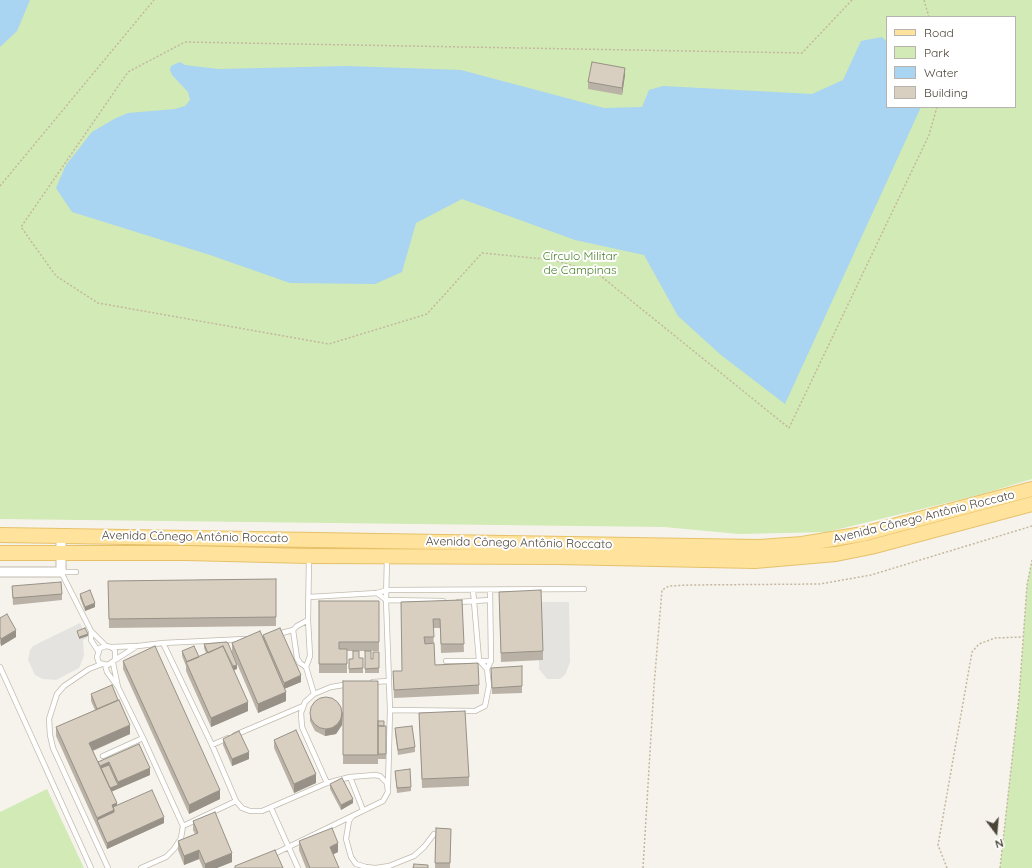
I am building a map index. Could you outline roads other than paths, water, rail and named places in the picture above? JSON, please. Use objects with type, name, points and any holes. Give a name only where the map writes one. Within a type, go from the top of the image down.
[{"type":"main road","name":"Avenida Cônego Antônio Roccato","points":[[0,535],[759,547],[802,544],[857,535],[1032,489]]},
{"type":"main road","name":"Avenida Cônego Antônio Roccato","points":[[0,553],[186,552],[388,557],[551,557],[755,561],[800,559],[872,547],[1032,504]]},
{"type":"street","points":[[0,572],[61,572],[61,535]]},
{"type":"street","points":[[0,577],[14,573]]},
{"type":"lane","points":[[309,556],[308,620],[310,656],[306,667],[314,694]]},
{"type":"lane","points":[[264,859],[383,801],[386,797],[388,787],[390,710],[386,600],[388,557]]},
{"type":"lane","points":[[76,572],[61,572],[91,631],[116,653],[114,661],[118,687]]},
{"type":"lane","points":[[309,597],[376,593],[387,590],[584,589]]},
{"type":"lane","points":[[473,590],[479,660],[487,669]]},
{"type":"lane","points":[[390,710],[479,710],[485,706],[489,686],[487,669],[491,661],[490,590]]},
{"type":"lane","points":[[376,593],[386,600],[446,601]]},
{"type":"lane","points":[[453,602],[490,600]]},
{"type":"lane","points":[[276,634],[293,630],[296,626],[308,620]]},
{"type":"lane","points":[[293,630],[297,658],[300,663],[306,667]]},
{"type":"lane","points":[[91,631],[91,640],[98,651]]},
{"type":"lane","points":[[89,669],[98,651],[109,646],[138,646],[163,643],[252,638]]},
{"type":"lane","points":[[163,643],[212,745],[236,801],[242,808],[250,811],[262,811],[327,783],[350,777],[375,775],[384,779],[388,787]]},
{"type":"lane","points":[[108,868],[53,748],[49,719],[57,694],[64,686],[89,669],[114,661],[138,646]]},
{"type":"lane","points":[[96,657],[118,687],[183,826],[181,838],[174,849],[166,857],[141,868]]},
{"type":"lane","points":[[446,661],[491,661]]},
{"type":"lane","points":[[0,667],[91,868]]},
{"type":"lane","points":[[368,683],[388,681]]},
{"type":"lane","points":[[212,745],[303,706],[314,694],[331,687],[354,684]]},
{"type":"lane","points":[[303,706],[301,713],[302,727],[327,783]]},
{"type":"lane","points":[[103,756],[143,738]]},
{"type":"lane","points":[[350,777],[363,810]]},
{"type":"lane","points":[[183,826],[236,801]]},
{"type":"lane","points":[[271,808],[298,868]]},
{"type":"lane","points":[[353,815],[349,820],[346,830],[348,849],[356,864],[366,867],[375,868],[389,866],[414,856],[424,847],[434,834]]},
{"type":"water","points":[[0,0],[30,0],[17,31],[0,47]]},
{"type":"water","points":[[882,37],[886,41],[886,108],[921,108],[785,404],[721,355],[678,316],[644,255],[575,240],[462,199],[416,223],[402,272],[375,284],[290,283],[210,255],[72,212],[56,188],[66,165],[92,132],[114,119],[128,113],[175,109],[185,106],[190,100],[188,92],[172,75],[170,70],[171,66],[180,62],[185,65],[218,69],[347,66],[461,70],[604,108],[642,107],[649,90],[663,86],[812,94],[843,80],[861,41]]},
{"type":"park label","name":"Círculo Militar de Campinas","points":[[580,263]]}]
